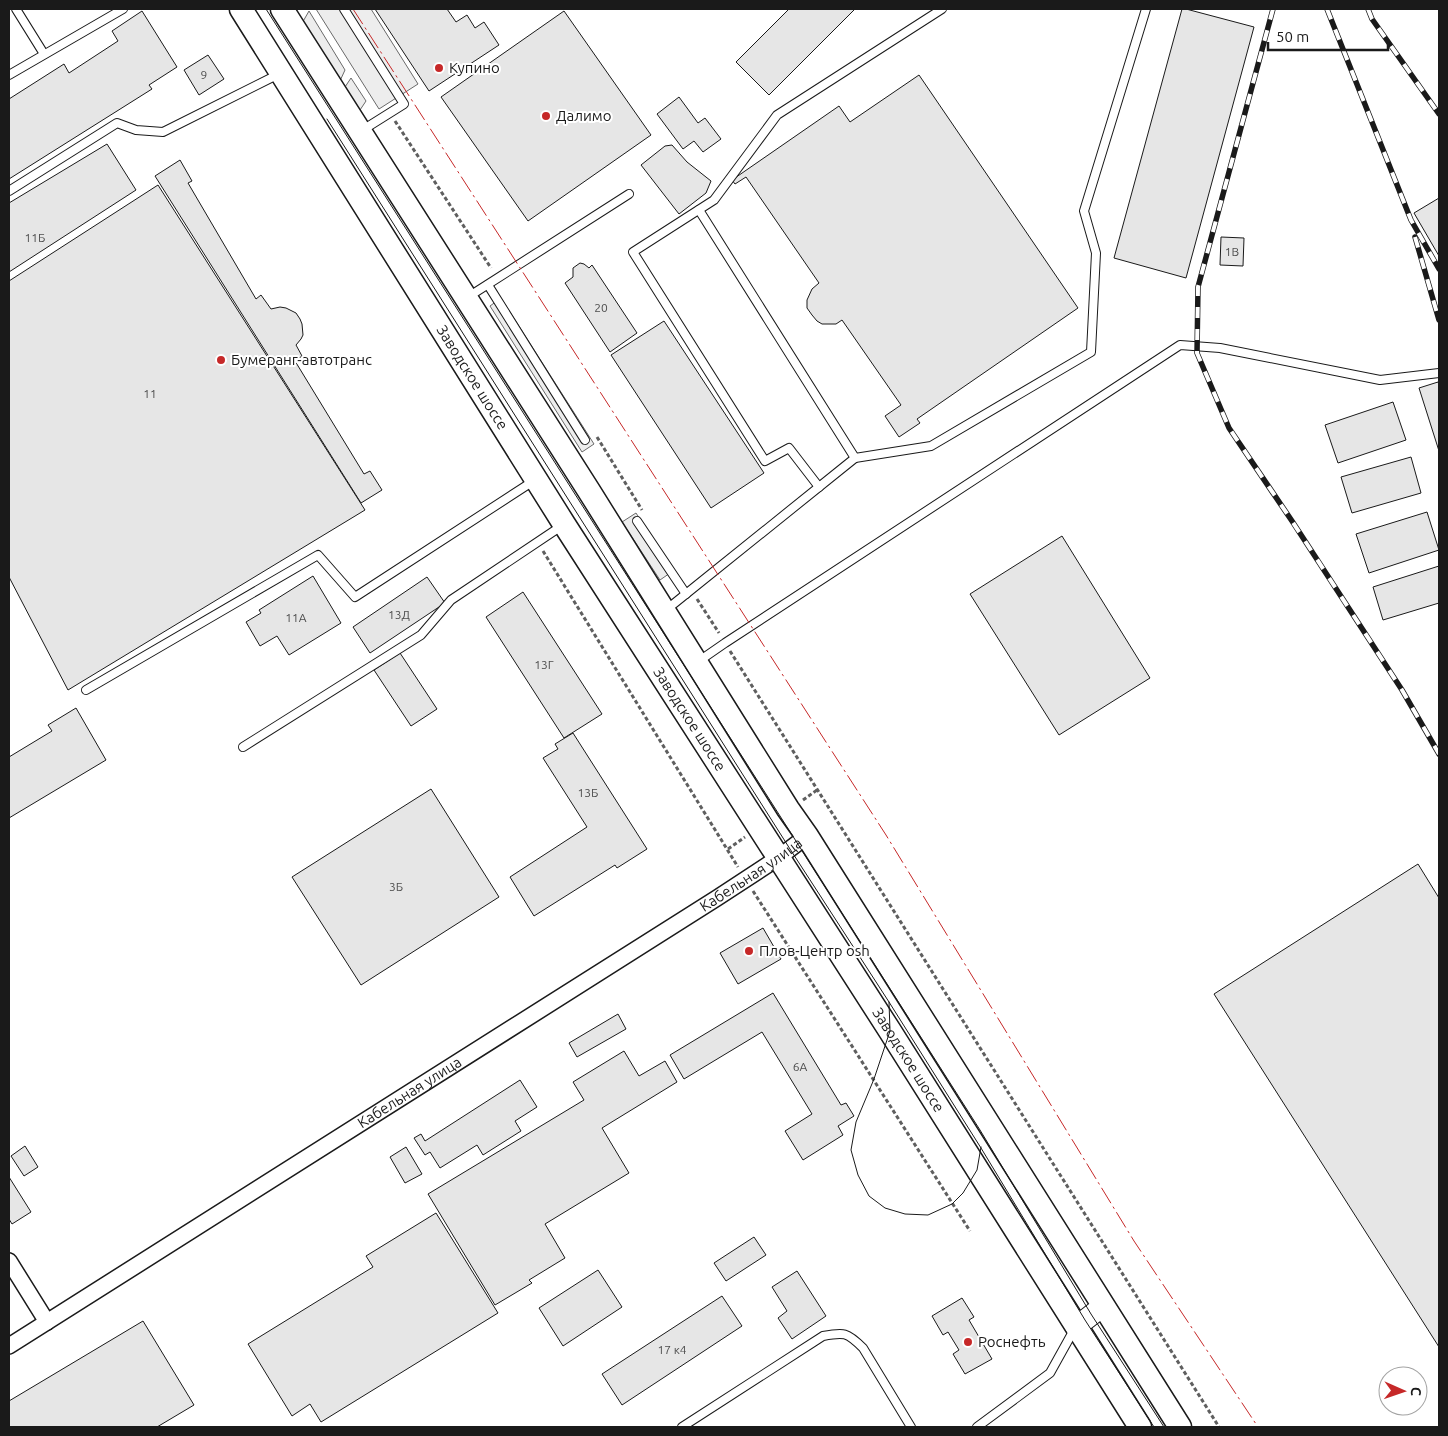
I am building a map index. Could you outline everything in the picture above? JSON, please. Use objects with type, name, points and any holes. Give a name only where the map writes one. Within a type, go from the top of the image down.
[{"type":"main road","name":"Заводское шоссе","points":[[240,9],[564,524],[890,1031],[1140,1427]]},
{"type":"main road","points":[[282,9],[1180,1427]]},
{"type":"main road","points":[[1076,1326],[1103,1306]]},
{"type":"street","name":"Кабельная улица","points":[[9,1346],[778,858],[807,836]]},
{"type":"street","points":[[9,1261],[47,1322]]},
{"type":"lane","points":[[16,9],[44,54]]},
{"type":"lane","points":[[9,75],[123,9]]},
{"type":"lane","points":[[344,9],[404,104],[360,132]]},
{"type":"lane","points":[[818,487],[789,448],[765,461],[633,252],[714,200],[777,115],[942,9]]},
{"type":"lane","points":[[664,611],[855,458],[930,446],[1091,352],[1096,253],[1084,212],[1146,9]]},
{"type":"lane","points":[[9,191],[117,122],[136,130],[164,132],[280,73]]},
{"type":"lane","points":[[466,298],[629,194]]},
{"type":"lane","points":[[699,210],[855,458]]},
{"type":"lane","points":[[488,285],[585,440]]},
{"type":"lane","points":[[697,663],[1180,345],[1220,348],[1380,380],[1439,373]]},
{"type":"lane","points":[[86,690],[318,555],[355,597],[537,479]]},
{"type":"lane","points":[[637,521],[688,591]]},
{"type":"lane","points":[[243,747],[421,635],[452,600],[564,524]]},
{"type":"lane","points":[[977,1427],[1050,1373],[1076,1326]]},
{"type":"lane","points":[[682,1427],[822,1336],[842,1333],[855,1340],[863,1348],[911,1427]]},
{"type":"path","points":[[389,113],[498,279]]},
{"type":"path","points":[[592,430],[644,514]]},
{"type":"path","points":[[688,591],[725,643],[1219,1427]]},
{"type":"shaded area","points":[[316,9],[371,9],[418,84],[379,109]]},
{"type":"shaded area","points":[[309,11],[345,70],[339,83],[301,25]]},
{"type":"shaded area","points":[[351,78],[366,101],[358,113],[343,90]]},
{"type":"shaded area","points":[[501,298],[594,444],[582,452],[490,306]]},
{"type":"shaded area","points":[[636,513],[673,571],[660,580],[622,522]]},
{"type":"building","name":"Купино","points":[[375,9],[447,9],[456,22],[467,15],[475,28],[484,22],[499,45],[429,91]]},
{"type":"building","points":[[789,9],[855,9],[769,95],[736,62]]},
{"type":"building","points":[[1182,9],[1254,27],[1186,278],[1114,258]]},
{"type":"building","points":[[142,11],[177,67],[149,85],[152,89],[9,179],[9,99],[64,64],[69,73],[118,41],[112,31]]},
{"type":"building","name":"Далимо","points":[[564,11],[651,135],[528,221],[441,97]]},
{"type":"building","points":[[208,55],[224,79],[199,95],[184,70]]},
{"type":"building","points":[[919,75],[1078,308],[917,419],[920,423],[899,437],[885,416],[901,405],[842,320],[836,324],[822,324],[812,315],[807,308],[807,300],[812,289],[819,283],[746,177],[735,184],[732,180],[839,106],[850,122]]},
{"type":"building","points":[[679,97],[698,123],[705,118],[721,139],[703,152],[694,141],[683,149],[657,114]]},
{"type":"building","points":[[107,144],[136,190],[9,272],[9,203]]},
{"type":"building","points":[[672,145],[687,162],[711,181],[706,193],[679,214],[641,165],[665,146]]},
{"type":"building","points":[[180,160],[192,181],[188,183],[256,299],[261,295],[271,309],[286,308],[296,313],[300,319],[303,335],[296,345],[302,356],[295,361],[364,474],[370,471],[382,490],[361,503],[155,176]]},
{"type":"building","points":[[158,185],[365,510],[68,690],[9,577],[9,281]]},
{"type":"building","points":[[1439,198],[1439,256],[1414,213]]},
{"type":"building","points":[[1221,237],[1244,238],[1243,266],[1220,265]]},
{"type":"building","points":[[580,263],[589,268],[592,265],[637,333],[610,352],[565,283],[573,277],[573,268]]},
{"type":"building","points":[[664,321],[764,473],[711,508],[611,355]]},
{"type":"building","points":[[1438,382],[1439,385],[1439,451],[1419,388]]},
{"type":"building","points":[[1393,402],[1406,440],[1338,463],[1325,425]]},
{"type":"building","points":[[1411,457],[1421,493],[1352,513],[1341,477]]},
{"type":"building","points":[[1427,512],[1439,550],[1369,573],[1356,534]]},
{"type":"building","points":[[1062,536],[1150,678],[1059,735],[970,594]]},
{"type":"building","points":[[1439,566],[1439,603],[1383,620],[1373,587]]},
{"type":"building","points":[[313,576],[341,623],[289,655],[277,636],[260,646],[246,622],[261,613],[259,610]]},
{"type":"building","points":[[427,577],[445,603],[370,653],[353,627]]},
{"type":"building","points":[[523,592],[602,714],[564,738],[486,617]]},
{"type":"building","points":[[400,653],[437,709],[411,726],[374,670]]},
{"type":"building","points":[[76,708],[106,760],[9,818],[9,757],[52,731],[48,725]]},
{"type":"building","points":[[573,733],[647,849],[617,868],[615,865],[534,916],[510,877],[587,827],[543,758],[558,749],[555,744]]},
{"type":"building","points":[[431,789],[499,897],[361,985],[292,877]]},
{"type":"building","points":[[1418,864],[1439,898],[1439,1347],[1214,994]]},
{"type":"building","points":[[763,928],[781,959],[738,984],[720,953]]},
{"type":"building","points":[[773,993],[841,1105],[846,1103],[854,1116],[838,1126],[843,1135],[803,1160],[785,1131],[812,1114],[762,1032],[684,1079],[670,1055]]},
{"type":"building","points":[[618,1014],[626,1029],[577,1057],[569,1043]]},
{"type":"building","points":[[624,1051],[639,1076],[665,1061],[677,1082],[602,1128],[629,1173],[545,1224],[565,1258],[529,1280],[532,1283],[495,1305],[428,1194],[584,1100],[573,1082]]},
{"type":"building","points":[[520,1080],[537,1107],[515,1121],[521,1131],[483,1155],[477,1145],[440,1168],[430,1152],[425,1155],[414,1138],[421,1134],[425,1141]]},
{"type":"building","points":[[25,1146],[38,1167],[24,1176],[11,1156]]},
{"type":"building","points":[[406,1147],[422,1174],[405,1183],[390,1157]]},
{"type":"building","points":[[9,1177],[31,1212],[12,1224],[9,1219]]},
{"type":"building","points":[[436,1213],[498,1313],[321,1422],[310,1404],[292,1416],[248,1344],[373,1267],[366,1256]]},
{"type":"building","points":[[754,1237],[766,1255],[726,1281],[714,1263]]},
{"type":"building","points":[[598,1270],[622,1307],[563,1346],[539,1308]]},
{"type":"building","points":[[797,1271],[826,1316],[792,1339],[778,1318],[787,1311],[772,1287]]},
{"type":"building","points":[[722,1296],[742,1326],[622,1405],[602,1374]]},
{"type":"building","name":"Роснефть","points":[[962,1298],[974,1317],[969,1320],[992,1359],[965,1374],[953,1354],[959,1350],[948,1332],[943,1335],[932,1316]]},
{"type":"building","points":[[143,1321],[194,1405],[157,1427],[9,1427],[9,1401]]},
{"type":"tram line","points":[[266,9],[980,1130],[1091,1314],[1164,1427]]},
{"type":"tram line","points":[[327,119],[889,1002],[981,1148],[1085,1320],[1154,1427]]},
{"type":"tram line","points":[[889,1002],[890,1031],[874,1079],[856,1122],[851,1150],[858,1175],[869,1196],[885,1208],[905,1214],[928,1215],[952,1204],[963,1193],[977,1170],[981,1147]]},
{"type":"railway","points":[[1273,9],[1198,287],[1197,353],[1229,428],[1402,690],[1439,754]]},
{"type":"railway","points":[[1327,9],[1411,220],[1439,269]]},
{"type":"railway","points":[[1368,9],[1372,19],[1439,114]]},
{"type":"railway","points":[[1415,237],[1439,320]]},
{"type":"power","points":[[353,9],[886,835],[1134,1241],[1258,1427]]},
{"type":"place","name":"Купино","points":[[439,68]]},
{"type":"place","name":"Далимо","points":[[546,116]]},
{"type":"place","name":"Бумеранг-автотранс","points":[[221,360]]},
{"type":"place","name":"Плов-Центр osh","points":[[749,951]]},
{"type":"place","name":"Роснефть","points":[[968,1342]]}]
